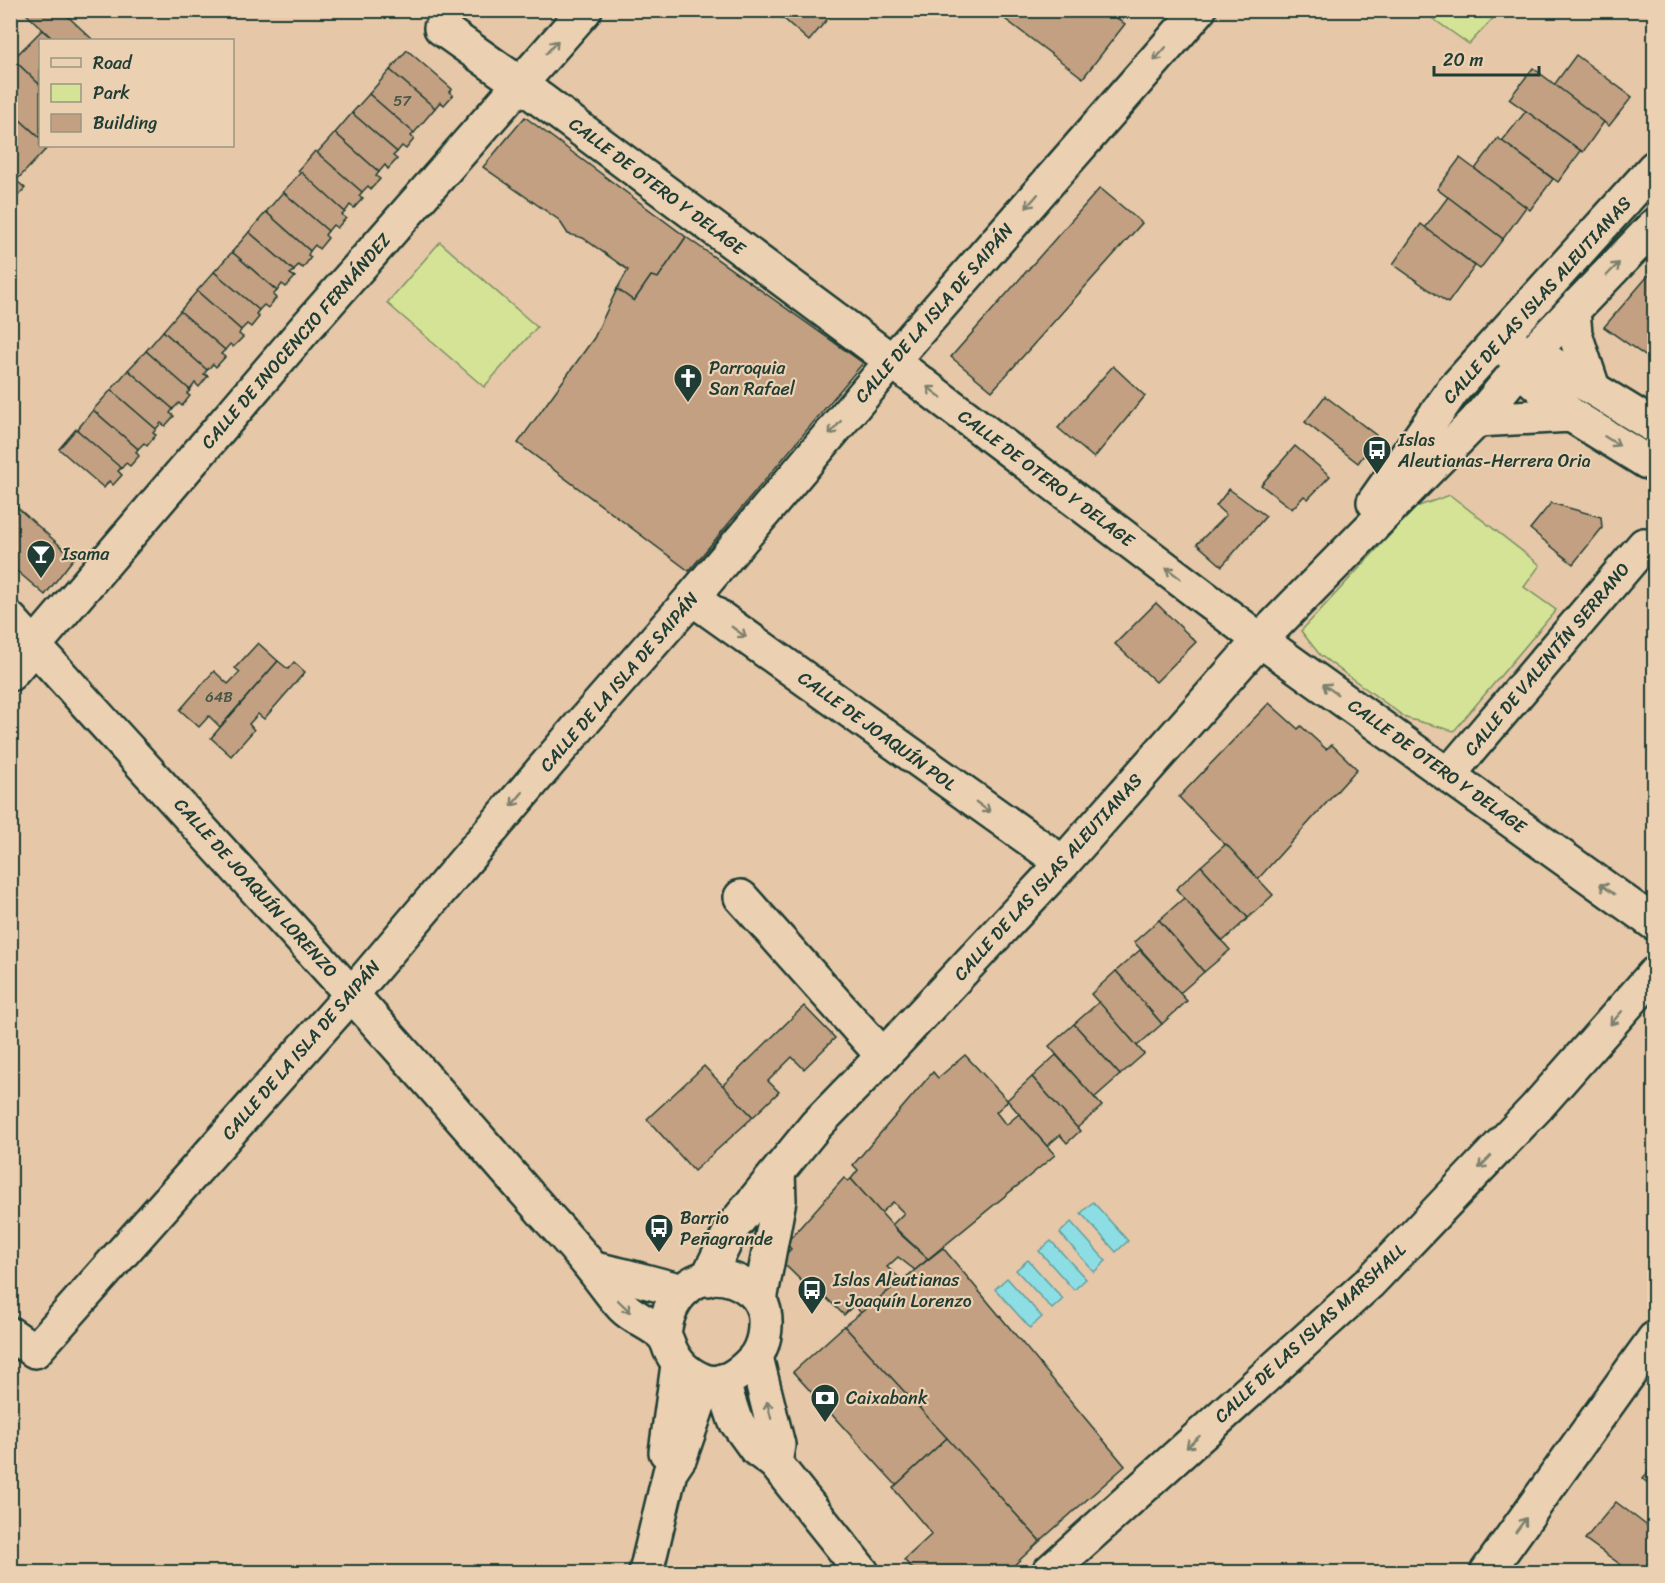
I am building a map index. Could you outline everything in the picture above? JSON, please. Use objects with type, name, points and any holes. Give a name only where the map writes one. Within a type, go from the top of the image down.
[{"type":"street","name":"CALLE DE INOCENCIO FERNÁNDEZ","points":[[10,674],[304,330],[585,10]]},
{"type":"street","name":"CALLE DE LA ISLA DE SAIPÁN","points":[[23,1343],[352,994],[892,361],[1199,10]]},
{"type":"street","name":"CALLE DE OTERO Y DELAGE","points":[[441,28],[520,84],[892,361],[1260,640],[1654,923]]},
{"type":"street","name":"CALLE DE LAS ISLAS ALEUTIANAS","points":[[1317,581],[1453,390],[1654,168]]},
{"type":"street","name":"CALLE DE LAS ISLAS ALEUTIANAS","points":[[664,1335],[666,1319],[671,1307],[695,1285],[732,1228],[816,1125],[1063,863],[1260,640],[1477,420],[1524,359],[1654,226]]},
{"type":"street","points":[[1596,232],[1591,257],[1525,333],[1524,359],[1571,415],[1647,462],[1654,464]]},
{"type":"street","points":[[1573,311],[1575,334],[1593,388]]},
{"type":"street","points":[[1480,361],[1524,359],[1593,388],[1654,426]]},
{"type":"street","points":[[1477,420],[1571,415]]},
{"type":"street","name":"CALLE DE VALENTÍN SERRANO","points":[[1449,774],[1644,545]]},
{"type":"street","name":"CALLE DE JOAQUÍN POL","points":[[692,598],[1063,863]]},
{"type":"street","name":"CALLE DE JOAQUÍN LORENZO","points":[[10,619],[352,994],[593,1269],[624,1309],[664,1335]]},
{"type":"street","points":[[741,897],[883,1056]]},
{"type":"street","name":"CALLE DE LAS ISLAS MARSHALL","points":[[1049,1572],[1369,1283],[1536,1108],[1654,974]]},
{"type":"street","points":[[760,1300],[779,1200],[778,1173]]},
{"type":"street","points":[[593,1269],[653,1284],[695,1285],[721,1277],[735,1281],[752,1291],[760,1300],[765,1314],[763,1342],[756,1357],[742,1371],[714,1382],[692,1375],[678,1365],[664,1335]]},
{"type":"street","points":[[756,1357],[778,1445],[775,1463]]},
{"type":"street","points":[[1487,1572],[1649,1360]]},
{"type":"street","points":[[670,1472],[666,1454],[678,1365]]},
{"type":"street","points":[[714,1382],[735,1420],[756,1449],[775,1463],[862,1572]]},
{"type":"street","points":[[646,1572],[670,1472],[680,1457],[714,1382]]},
{"type":"green space","points":[[1422,11],[1500,11],[1469,44]]},
{"type":"green space","points":[[440,242],[537,327],[484,387],[387,303]]},
{"type":"green space","points":[[1450,495],[1540,565],[1524,587],[1556,610],[1454,731],[1406,718],[1320,655],[1301,631],[1416,507]]},
{"type":"water","points":[[1093,1202],[1128,1241],[1116,1252],[1081,1213]]},
{"type":"water","points":[[1071,1222],[1106,1261],[1094,1272],[1060,1233]]},
{"type":"water","points":[[1051,1241],[1086,1279],[1074,1290],[1039,1251]]},
{"type":"water","points":[[1028,1260],[1063,1299],[1052,1309],[1016,1270]]},
{"type":"water","points":[[1007,1278],[1042,1317],[1030,1328],[995,1289]]},
{"type":"building","points":[[27,10],[61,10],[92,39],[53,39],[25,13]]},
{"type":"building","points":[[774,10],[835,10],[809,41]]},
{"type":"building","points":[[993,10],[1105,10],[1125,24],[1083,78]]},
{"type":"building","points":[[42,30],[53,39],[39,39],[39,84],[13,59]]},
{"type":"building","points":[[407,50],[452,89],[449,92],[453,95],[444,105],[440,102],[435,108],[390,70]]},
{"type":"building","points":[[1576,55],[1632,97],[1609,126],[1554,85]]},
{"type":"building","points":[[13,59],[39,84],[39,137],[10,111],[10,62]]},
{"type":"building","points":[[1533,68],[1604,122],[1583,152],[1509,99]]},
{"type":"building","points":[[390,70],[435,108],[414,133],[369,94]]},
{"type":"building","points":[[369,94],[414,133],[411,136],[414,139],[406,149],[402,146],[397,152],[352,113]]},
{"type":"building","points":[[10,111],[39,137],[39,147],[48,147],[16,181],[10,175]]},
{"type":"building","points":[[1526,111],[1581,151],[1558,182],[1502,141]]},
{"type":"building","points":[[352,113],[397,152],[393,156],[397,159],[388,169],[385,165],[379,172],[335,133]]},
{"type":"building","points":[[525,117],[686,237],[658,278],[651,276],[634,301],[617,289],[628,270],[583,238],[568,234],[559,220],[483,167]]},
{"type":"building","points":[[335,133],[379,172],[376,176],[380,179],[371,189],[368,186],[362,192],[317,153]]},
{"type":"building","points":[[1498,138],[1553,179],[1530,210],[1475,169]]},
{"type":"building","points":[[315,151],[362,192],[359,196],[363,198],[354,208],[350,205],[345,212],[298,171]]},
{"type":"building","points":[[1460,158],[1526,207],[1503,239],[1437,189]]},
{"type":"building","points":[[301,172],[345,212],[342,215],[346,218],[337,228],[333,225],[328,231],[283,192]]},
{"type":"building","points":[[10,175],[25,188],[10,204]]},
{"type":"building","points":[[1100,188],[1142,223],[992,391],[951,357]]},
{"type":"building","points":[[283,192],[328,231],[325,235],[328,238],[319,249],[315,245],[310,251],[266,212]]},
{"type":"building","points":[[1448,197],[1503,239],[1480,269],[1425,228]]},
{"type":"building","points":[[266,212],[310,251],[308,255],[311,257],[303,268],[298,265],[294,271],[249,232]]},
{"type":"building","points":[[1421,224],[1475,266],[1448,303],[1393,264]]},
{"type":"building","points":[[249,232],[294,271],[290,274],[295,277],[286,287],[282,284],[277,291],[232,252]]},
{"type":"building","name":"Parroquia San Rafael","points":[[686,237],[863,363],[689,571],[518,443],[594,338],[617,289],[634,301],[651,276],[658,278]]},
{"type":"building","points":[[232,252],[277,291],[273,295],[276,298],[268,308],[264,305],[259,310],[214,272]]},
{"type":"building","points":[[1654,269],[1654,362],[1604,327]]},
{"type":"building","points":[[214,272],[259,310],[256,314],[259,317],[251,327],[247,324],[241,330],[197,291]]},
{"type":"building","points":[[197,291],[241,330],[239,334],[243,337],[233,347],[230,344],[225,350],[180,311]]},
{"type":"building","points":[[180,311],[225,350],[221,354],[225,357],[216,367],[213,364],[207,370],[163,331]]},
{"type":"building","points":[[163,331],[207,370],[204,374],[208,376],[199,387],[195,383],[190,390],[146,351]]},
{"type":"building","points":[[146,351],[190,390],[187,394],[190,396],[182,406],[179,403],[173,409],[128,370]]},
{"type":"building","points":[[1113,366],[1145,396],[1094,458],[1058,428]]},
{"type":"building","points":[[128,370],[173,409],[170,413],[174,416],[165,426],[161,423],[156,429],[111,390]]},
{"type":"building","points":[[111,390],[156,429],[153,433],[156,435],[147,446],[144,443],[138,449],[93,410]]},
{"type":"building","points":[[1325,396],[1377,436],[1373,442],[1382,449],[1374,460],[1364,455],[1358,463],[1305,422]]},
{"type":"building","points":[[93,410],[138,449],[136,452],[139,456],[130,466],[126,463],[121,469],[77,430]]},
{"type":"building","points":[[76,429],[121,468],[118,471],[122,475],[113,485],[109,481],[104,488],[59,449]]},
{"type":"building","points":[[1295,446],[1330,476],[1308,499],[1304,496],[1292,509],[1261,485]]},
{"type":"building","points":[[1229,489],[1266,516],[1222,566],[1197,544],[1226,515],[1216,506]]},
{"type":"building","points":[[10,501],[74,558],[45,595],[10,565]]},
{"type":"building","points":[[1551,503],[1601,517],[1602,528],[1573,564],[1530,529]]},
{"type":"building","points":[[1156,603],[1196,642],[1156,682],[1115,644]]},
{"type":"building","points":[[258,643],[278,661],[220,727],[209,716],[199,727],[180,710],[214,671],[228,684],[240,672],[235,668]]},
{"type":"building","points":[[278,661],[288,669],[294,662],[305,672],[264,719],[258,714],[249,724],[254,730],[231,756],[211,738]]},
{"type":"building","points":[[1269,703],[1298,729],[1301,726],[1326,749],[1332,745],[1357,769],[1258,879],[1179,797]]},
{"type":"building","points":[[1226,844],[1273,895],[1248,918],[1201,866]]},
{"type":"building","points":[[1201,866],[1248,918],[1223,941],[1176,889]]},
{"type":"building","points":[[1184,898],[1230,950],[1204,972],[1159,920]]},
{"type":"building","points":[[1159,920],[1204,972],[1180,993],[1134,942]]},
{"type":"building","points":[[1140,950],[1187,1001],[1162,1024],[1116,971]]},
{"type":"building","points":[[1116,971],[1162,1024],[1137,1046],[1091,994]]},
{"type":"building","points":[[1099,1002],[1144,1054],[1120,1075],[1074,1024]]},
{"type":"building","points":[[804,1006],[835,1038],[804,1069],[792,1057],[768,1081],[779,1092],[753,1117],[722,1086]]},
{"type":"building","points":[[1074,1024],[1120,1075],[1094,1098],[1049,1046]]},
{"type":"building","points":[[965,1055],[1008,1101],[996,1112],[1006,1125],[1019,1114],[1055,1155],[928,1259],[892,1225],[904,1213],[893,1202],[881,1213],[851,1179],[858,1170],[853,1165],[933,1072],[938,1078]]},
{"type":"building","points":[[1056,1055],[1102,1106],[1077,1128],[1032,1077]]},
{"type":"building","points":[[704,1066],[753,1117],[694,1171],[647,1119]]},
{"type":"building","points":[[1032,1077],[1080,1131],[1067,1143],[1060,1135],[1047,1146],[1007,1100]]},
{"type":"building","points":[[844,1178],[848,1181],[851,1179],[900,1234],[928,1259],[915,1270],[898,1257],[887,1267],[902,1280],[861,1313],[854,1305],[844,1315],[818,1290],[815,1294],[780,1260],[791,1249],[786,1243]]},
{"type":"building","points":[[943,1248],[1125,1466],[1040,1541],[844,1326]]},
{"type":"building","points":[[844,1326],[947,1438],[896,1485],[793,1372]]},
{"type":"building","points":[[947,1438],[1040,1541],[1009,1572],[916,1572],[904,1560],[932,1534],[893,1488]]},
{"type":"building","points":[[1654,1463],[1654,1488],[1643,1479]]},
{"type":"building","points":[[1616,1502],[1654,1531],[1654,1569],[1652,1572],[1631,1572],[1585,1539]]},
{"type":"place","name":"Parroquia San Rafael","points":[[688,404]]},
{"type":"place","name":"Islas Aleutianas-Herrera Oria","points":[[1377,476]]},
{"type":"place","name":"Isama","points":[[41,580]]},
{"type":"place","name":"Barrio Peñagrande","points":[[659,1254]]},
{"type":"place","name":"Islas Aleutianas - Joaquín Lorenzo","points":[[812,1316]]},
{"type":"place","name":"Caixabank","points":[[825,1424]]}]
